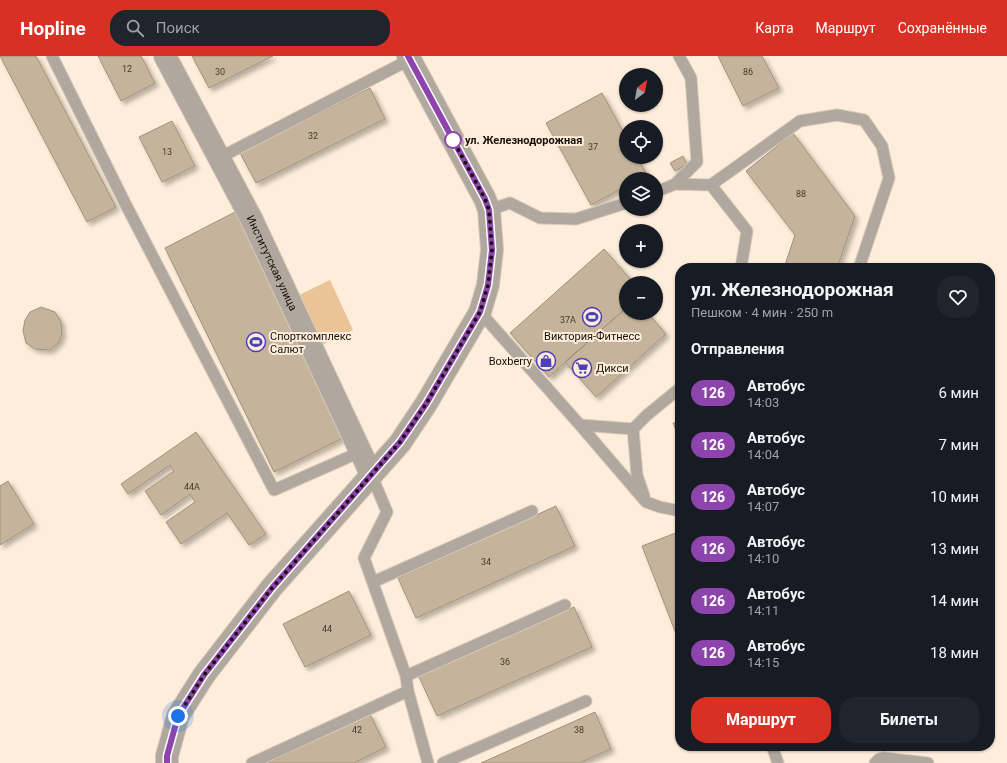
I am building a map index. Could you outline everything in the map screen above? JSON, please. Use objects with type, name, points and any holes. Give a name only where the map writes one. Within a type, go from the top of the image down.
[{"type":"street","name":"Институтская улица","points":[[165,56],[252,220],[371,474]]},
{"type":"street","points":[[167,763],[167,756],[178,716],[204,675],[272,588],[400,442],[422,410],[480,312],[488,285],[492,250],[489,210],[485,199],[408,58]]},
{"type":"lane","points":[[52,56],[126,205],[274,490],[360,452]]},
{"type":"lane","points":[[663,189],[675,184],[697,162],[690,78],[679,56]]},
{"type":"lane","points":[[219,158],[408,58]]},
{"type":"lane","points":[[675,184],[711,185],[800,121],[837,115],[864,120],[882,146],[889,178],[861,263]]},
{"type":"lane","points":[[711,185],[747,231],[742,263]]},
{"type":"lane","points":[[489,210],[510,203],[540,218],[576,219],[619,205]]},
{"type":"lane","points":[[480,312],[646,502],[660,508],[675,510]]},
{"type":"lane","points":[[580,425],[633,429],[647,415],[675,392]]},
{"type":"lane","points":[[633,429],[637,475],[646,502]]},
{"type":"lane","points":[[371,474],[387,512],[364,558],[406,676],[408,691],[428,763]]},
{"type":"lane","points":[[373,582],[532,511]]},
{"type":"lane","points":[[406,676],[565,605]]},
{"type":"lane","points":[[252,763],[408,691]]},
{"type":"lane","points":[[443,763],[586,702]]},
{"type":"lane","points":[[774,751],[778,763]]},
{"type":"lane","points":[[875,763],[879,759],[884,758],[928,763]]},
{"type":"shaded area","points":[[330,280],[353,330],[320,346],[297,296]]},
{"type":"building","points":[[0,56],[36,56],[116,207],[87,222]]},
{"type":"building","points":[[98,56],[141,56],[155,83],[121,101]]},
{"type":"building","points":[[192,56],[273,56],[209,88]]},
{"type":"building","points":[[718,56],[762,56],[779,88],[743,106]]},
{"type":"building","points":[[370,88],[385,119],[256,183],[240,153]]},
{"type":"building","points":[[602,93],[619,124],[619,164],[641,164],[645,172],[619,172],[619,190],[591,205],[546,123]]},
{"type":"building","points":[[172,121],[195,166],[162,182],[139,137]]},
{"type":"building","points":[[793,133],[855,216],[839,263],[786,263],[795,235],[746,171]]},
{"type":"building","points":[[683,156],[687,164],[675,171],[670,163]]},
{"type":"building","name":"Спорткомплекс Салют","points":[[237,211],[347,436],[274,472],[165,248]]},
{"type":"building","points":[[604,249],[619,266],[619,268],[628,276],[619,276],[619,314],[549,377],[510,333]]},
{"type":"building","points":[[41,307],[55,312],[61,322],[62,334],[59,342],[50,350],[35,349],[26,343],[23,331],[25,320],[30,312]]},
{"type":"building","points":[[619,314],[619,320],[654,320],[666,334],[596,397],[565,362]]},
{"type":"building","points":[[196,432],[266,534],[249,545],[227,513],[181,544],[166,522],[195,502],[190,494],[161,515],[145,491],[174,471],[170,465],[128,494],[121,484]]},
{"type":"building","points":[[8,481],[34,524],[0,545],[0,486]]},
{"type":"building","points":[[556,506],[575,546],[416,618],[398,578]]},
{"type":"building","points":[[675,533],[675,631],[642,546]]},
{"type":"building","points":[[349,591],[371,635],[305,667],[283,624]]},
{"type":"building","points":[[574,607],[592,647],[437,716],[419,677]]},
{"type":"building","points":[[595,712],[611,749],[579,763],[481,763]]},
{"type":"building","points":[[370,714],[386,747],[354,763],[268,763]]},
{"type":"bus line","name":"126","points":[[167,763],[167,756],[178,716],[204,675],[272,588],[400,442],[426,404],[480,312],[488,285],[492,250],[489,210],[485,199],[408,56]]},
{"type":"place","name":"ул. Железнодорожная","points":[[453,140]]},
{"type":"place","name":"Виктория-Фитнесс","points":[[592,317]]},
{"type":"place","name":"Спорткомплекс Салют","points":[[256,342]]},
{"type":"place","name":"Boxberry","points":[[546,361]]},
{"type":"place","name":"Дикси","points":[[582,368]]},
{"type":"route","points":[[178,716],[204,675],[272,588],[400,442],[426,404],[480,312],[488,285],[492,250],[489,210],[485,199],[453,140]]}]
